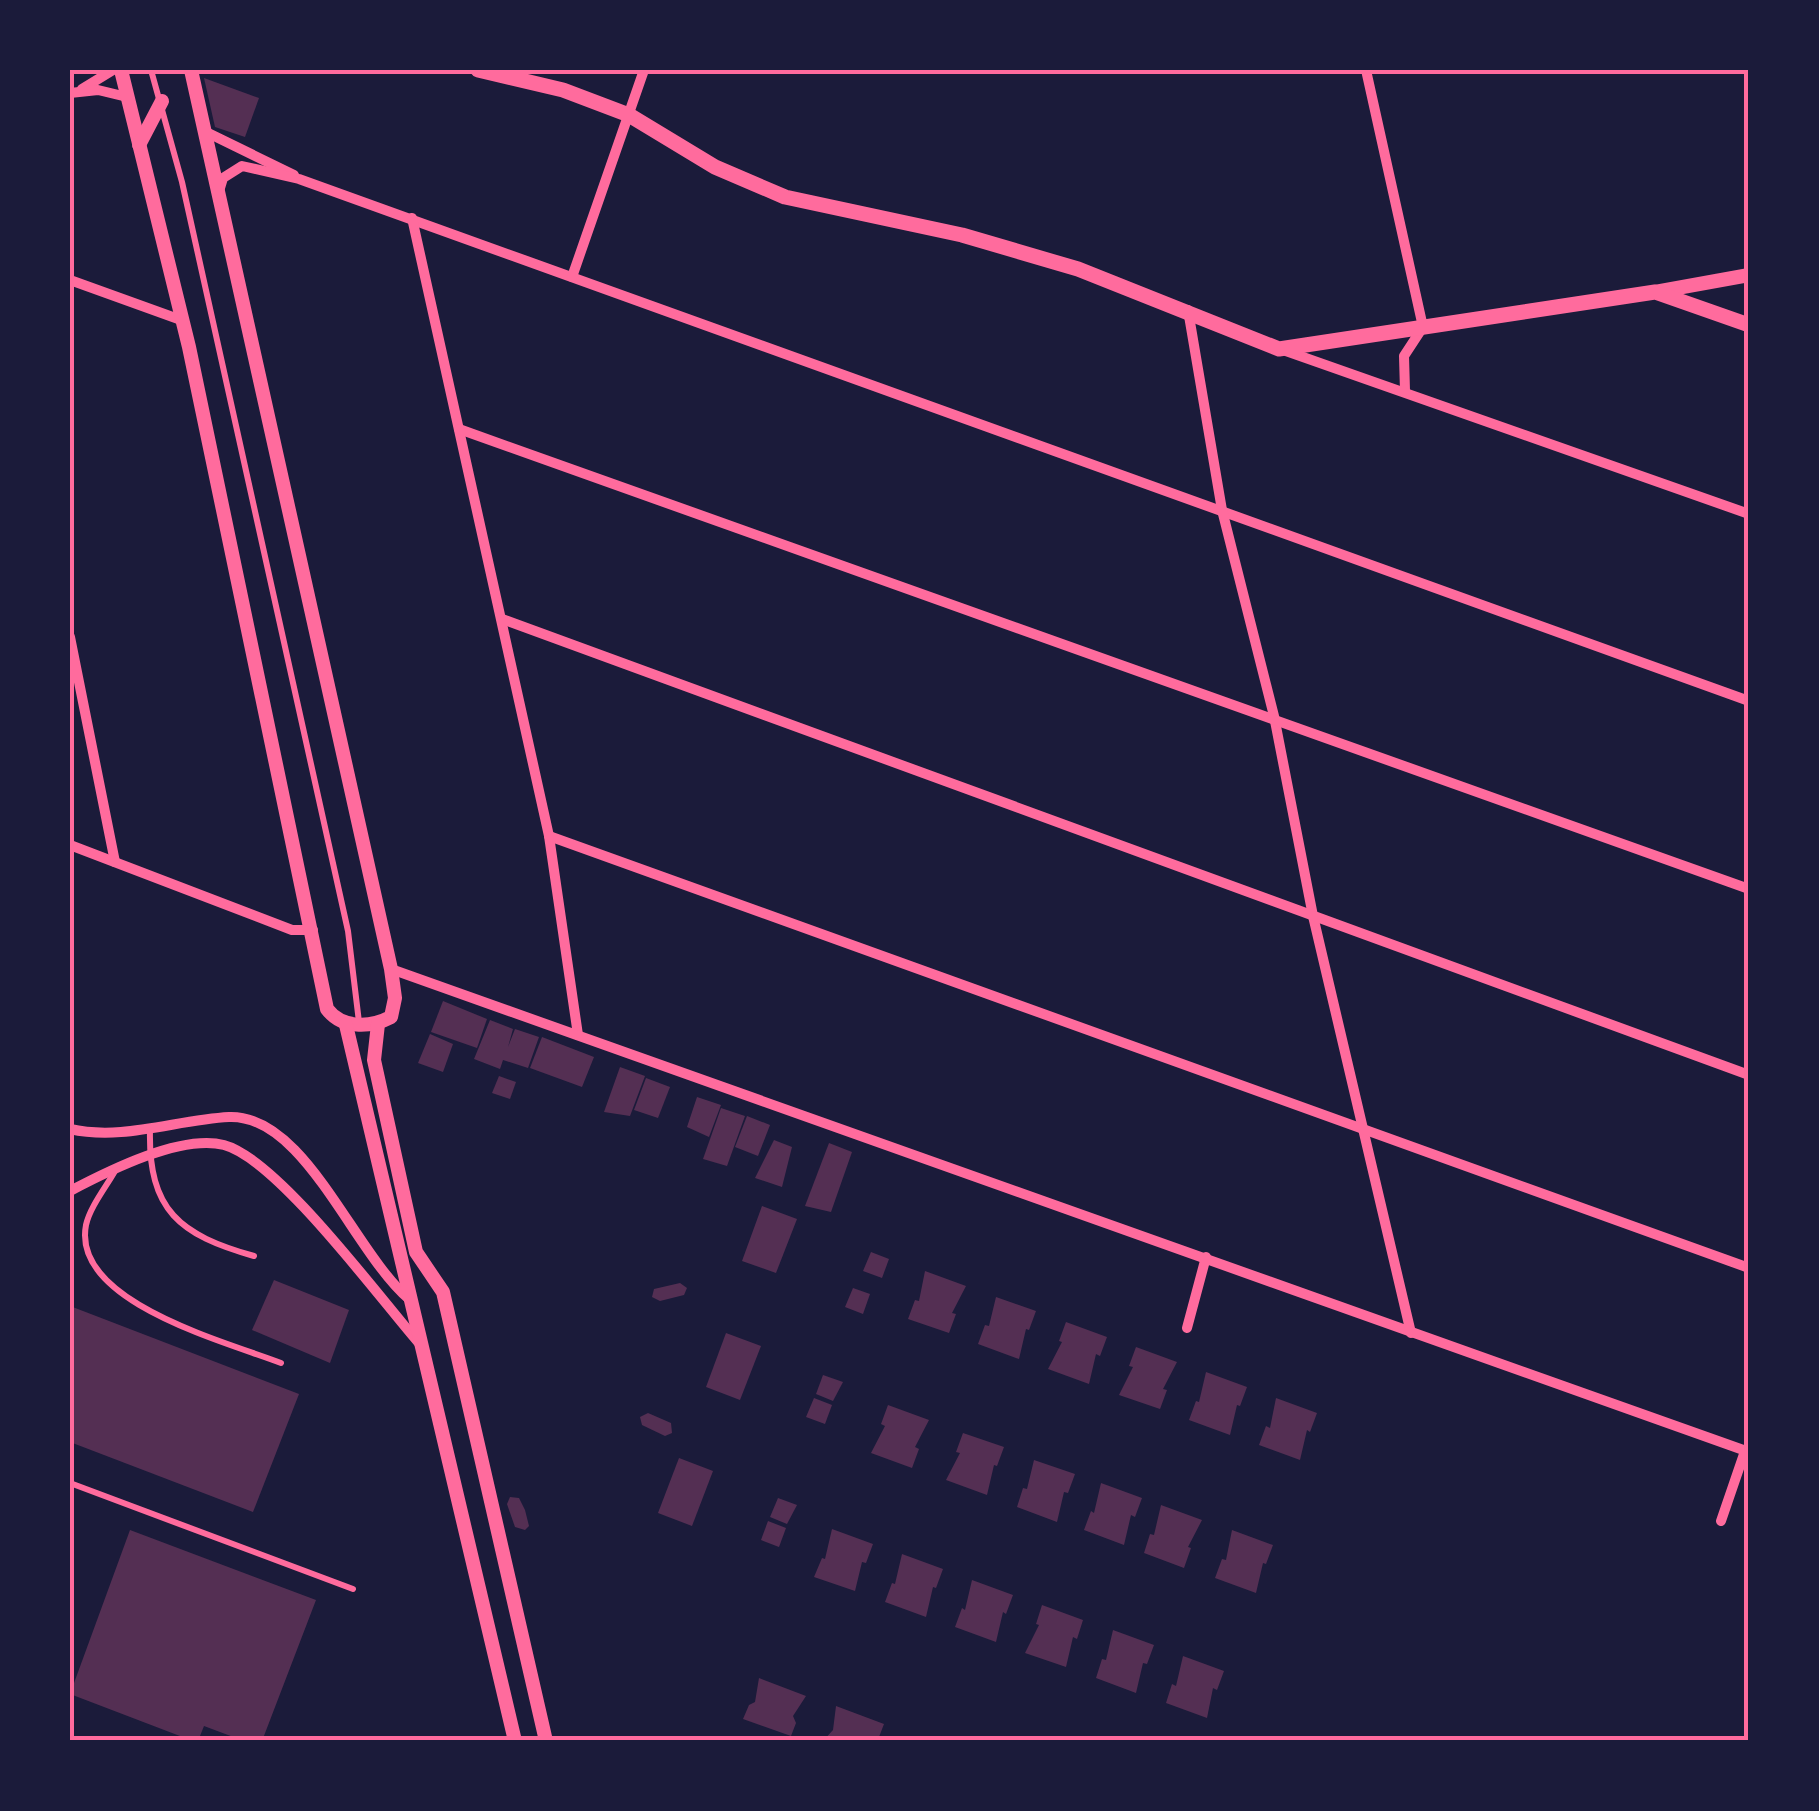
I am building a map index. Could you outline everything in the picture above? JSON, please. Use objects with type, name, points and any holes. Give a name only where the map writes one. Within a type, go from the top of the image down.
[{"type":"main road","points":[[478,70],[563,90],[629,115],[715,166],[785,198],[962,236],[1078,269],[1188,309],[1279,348],[1656,292],[1749,325]]},
{"type":"street","points":[[74,92],[112,70]]},
{"type":"street","points":[[120,70],[181,320],[327,1009],[353,1024],[378,1024],[391,1017],[396,998],[391,969],[189,72]]},
{"type":"street","points":[[572,277],[644,70]]},
{"type":"street","points":[[1366,70],[1423,327],[1404,356],[1405,391]]},
{"type":"street","points":[[74,92],[98,90],[127,97]]},
{"type":"street","points":[[139,145],[162,100]]},
{"type":"street","points":[[204,131],[300,179]]},
{"type":"street","points":[[218,205],[223,178],[234,168],[252,167],[300,179],[1749,701]]},
{"type":"street","points":[[412,218],[549,836],[578,1035]]},
{"type":"street","points":[[1656,292],[1749,275]]},
{"type":"street","points":[[70,280],[181,320]]},
{"type":"street","points":[[1188,309],[1222,510],[1274,716],[1313,916],[1366,1128],[1411,1334]]},
{"type":"street","points":[[1279,348],[1749,514]]},
{"type":"street","points":[[459,428],[1749,888]]},
{"type":"street","points":[[502,620],[1749,1075]]},
{"type":"street","points":[[70,636],[115,862]]},
{"type":"street","points":[[549,836],[1749,1268]]},
{"type":"street","points":[[70,845],[292,930],[313,930]]},
{"type":"street","points":[[391,969],[1206,1256],[1411,1334],[1747,1452],[1721,1521]]},
{"type":"street","points":[[353,1024],[418,1342],[516,1741]]},
{"type":"street","points":[[378,1024],[374,1060],[416,1252],[443,1292],[546,1741]]},
{"type":"street","points":[[70,1129],[98,1136],[229,1117],[266,1125],[301,1153],[365,1252],[410,1300]]},
{"type":"street","points":[[70,1190],[117,1167],[179,1148],[223,1145],[263,1164],[418,1342]]},
{"type":"street","points":[[1187,1328],[1206,1256]]},
{"type":"street","points":[[410,1300],[443,1292]]},
{"type":"lane","points":[[150,70],[162,100],[348,931],[353,1024]]},
{"type":"lane","points":[[150,1128],[149,1157],[158,1198],[172,1216],[209,1243],[254,1256]]},
{"type":"lane","points":[[117,1167],[86,1222],[85,1240],[99,1277],[150,1312],[281,1364]]},
{"type":"lane","points":[[70,1482],[353,1589]]},
{"type":"building","points":[[204,78],[259,98],[245,137],[215,127]]},
{"type":"building","points":[[443,1001],[487,1019],[477,1048],[431,1032]]},
{"type":"building","points":[[490,1020],[513,1029],[508,1047],[515,1029],[539,1037],[528,1068],[503,1060],[500,1069],[474,1059]]},
{"type":"building","points":[[430,1034],[453,1044],[443,1072],[418,1063]]},
{"type":"building","points":[[542,1037],[594,1057],[582,1087],[530,1068]]},
{"type":"building","points":[[620,1067],[645,1076],[630,1116],[604,1112]]},
{"type":"building","points":[[499,1076],[516,1082],[510,1099],[492,1093]]},
{"type":"building","points":[[646,1078],[670,1087],[658,1118],[634,1110]]},
{"type":"building","points":[[697,1097],[721,1105],[709,1137],[687,1127]]},
{"type":"building","points":[[721,1108],[745,1116],[727,1166],[703,1159]]},
{"type":"building","points":[[747,1116],[770,1125],[758,1156],[735,1147]]},
{"type":"building","points":[[774,1140],[792,1147],[782,1187],[755,1178]]},
{"type":"building","points":[[829,1143],[852,1152],[831,1212],[805,1206]]},
{"type":"building","points":[[762,1206],[797,1219],[776,1273],[742,1261]]},
{"type":"building","points":[[871,1252],[889,1259],[882,1278],[863,1271]]},
{"type":"building","points":[[925,1271],[966,1286],[952,1313],[956,1314],[949,1333],[908,1319],[915,1300],[919,1301]]},
{"type":"building","points":[[274,1280],[349,1310],[330,1363],[252,1330]]},
{"type":"building","points":[[680,1283],[687,1288],[684,1295],[660,1301],[652,1297],[654,1289]]},
{"type":"building","points":[[853,1288],[870,1294],[863,1314],[845,1307]]},
{"type":"building","points":[[996,1297],[1036,1311],[1029,1330],[1026,1329],[1019,1359],[978,1344],[985,1325],[989,1326]]},
{"type":"building","points":[[70,1306],[299,1394],[253,1512],[70,1442]]},
{"type":"building","points":[[1066,1322],[1107,1337],[1100,1356],[1096,1354],[1089,1384],[1048,1369],[1062,1342],[1059,1341]]},
{"type":"building","points":[[726,1333],[761,1346],[740,1400],[706,1387]]},
{"type":"building","points":[[1136,1347],[1177,1362],[1163,1389],[1167,1390],[1160,1409],[1119,1395],[1133,1367],[1129,1366]]},
{"type":"building","points":[[1206,1372],[1247,1387],[1240,1406],[1237,1405],[1230,1435],[1189,1420],[1196,1401],[1199,1402]]},
{"type":"building","points":[[823,1375],[843,1382],[833,1401],[816,1394]]},
{"type":"building","points":[[814,1398],[832,1405],[825,1424],[806,1417]]},
{"type":"building","points":[[1276,1398],[1317,1413],[1310,1432],[1307,1430],[1300,1460],[1259,1445],[1266,1426],[1270,1428]]},
{"type":"building","points":[[888,1405],[929,1420],[915,1447],[919,1449],[912,1468],[871,1453],[885,1426],[881,1424]]},
{"type":"building","points":[[648,1413],[671,1423],[672,1433],[665,1436],[642,1425],[640,1417]]},
{"type":"building","points":[[963,1433],[1004,1447],[997,1466],[994,1465],[987,1495],[946,1480],[960,1453],[956,1452]]},
{"type":"building","points":[[679,1458],[713,1471],[692,1526],[658,1513]]},
{"type":"building","points":[[1034,1460],[1075,1474],[1068,1493],[1064,1492],[1057,1522],[1017,1507],[1023,1488],[1027,1489]]},
{"type":"building","points":[[1101,1483],[1142,1498],[1135,1517],[1131,1515],[1124,1545],[1084,1530],[1091,1511],[1094,1513]]},
{"type":"building","points":[[510,1497],[519,1498],[525,1510],[529,1526],[525,1530],[515,1527],[507,1504]]},
{"type":"building","points":[[778,1498],[797,1505],[787,1524],[770,1517]]},
{"type":"building","points":[[1161,1505],[1202,1520],[1188,1547],[1191,1548],[1184,1568],[1144,1553],[1150,1534],[1154,1535]]},
{"type":"building","points":[[768,1521],[786,1528],[779,1547],[761,1540]]},
{"type":"building","points":[[832,1529],[873,1544],[866,1563],[862,1562],[855,1591],[814,1577],[822,1558],[825,1559]]},
{"type":"building","points":[[130,1530],[316,1600],[262,1741],[244,1741],[204,1726],[198,1741],[193,1741],[70,1694]]},
{"type":"building","points":[[1232,1530],[1273,1545],[1266,1564],[1263,1563],[1256,1593],[1215,1578],[1222,1559],[1226,1560]]},
{"type":"building","points":[[902,1554],[943,1569],[936,1588],[933,1587],[926,1617],[885,1602],[892,1583],[895,1584]]},
{"type":"building","points":[[972,1580],[1013,1595],[1006,1614],[1003,1612],[996,1642],[955,1627],[962,1608],[965,1610]]},
{"type":"building","points":[[1042,1605],[1083,1620],[1077,1639],[1073,1637],[1066,1667],[1025,1653],[1039,1625],[1036,1624]]},
{"type":"building","points":[[1113,1630],[1154,1645],[1147,1664],[1143,1663],[1136,1693],[1096,1678],[1102,1659],[1106,1660]]},
{"type":"building","points":[[1183,1656],[1224,1671],[1217,1690],[1213,1688],[1207,1718],[1166,1703],[1172,1684],[1176,1686]]},
{"type":"building","points":[[759,1678],[806,1696],[793,1716],[796,1723],[791,1736],[743,1719],[749,1705],[755,1702]]},
{"type":"building","points":[[836,1706],[884,1724],[879,1737],[823,1741],[833,1730]]}]
